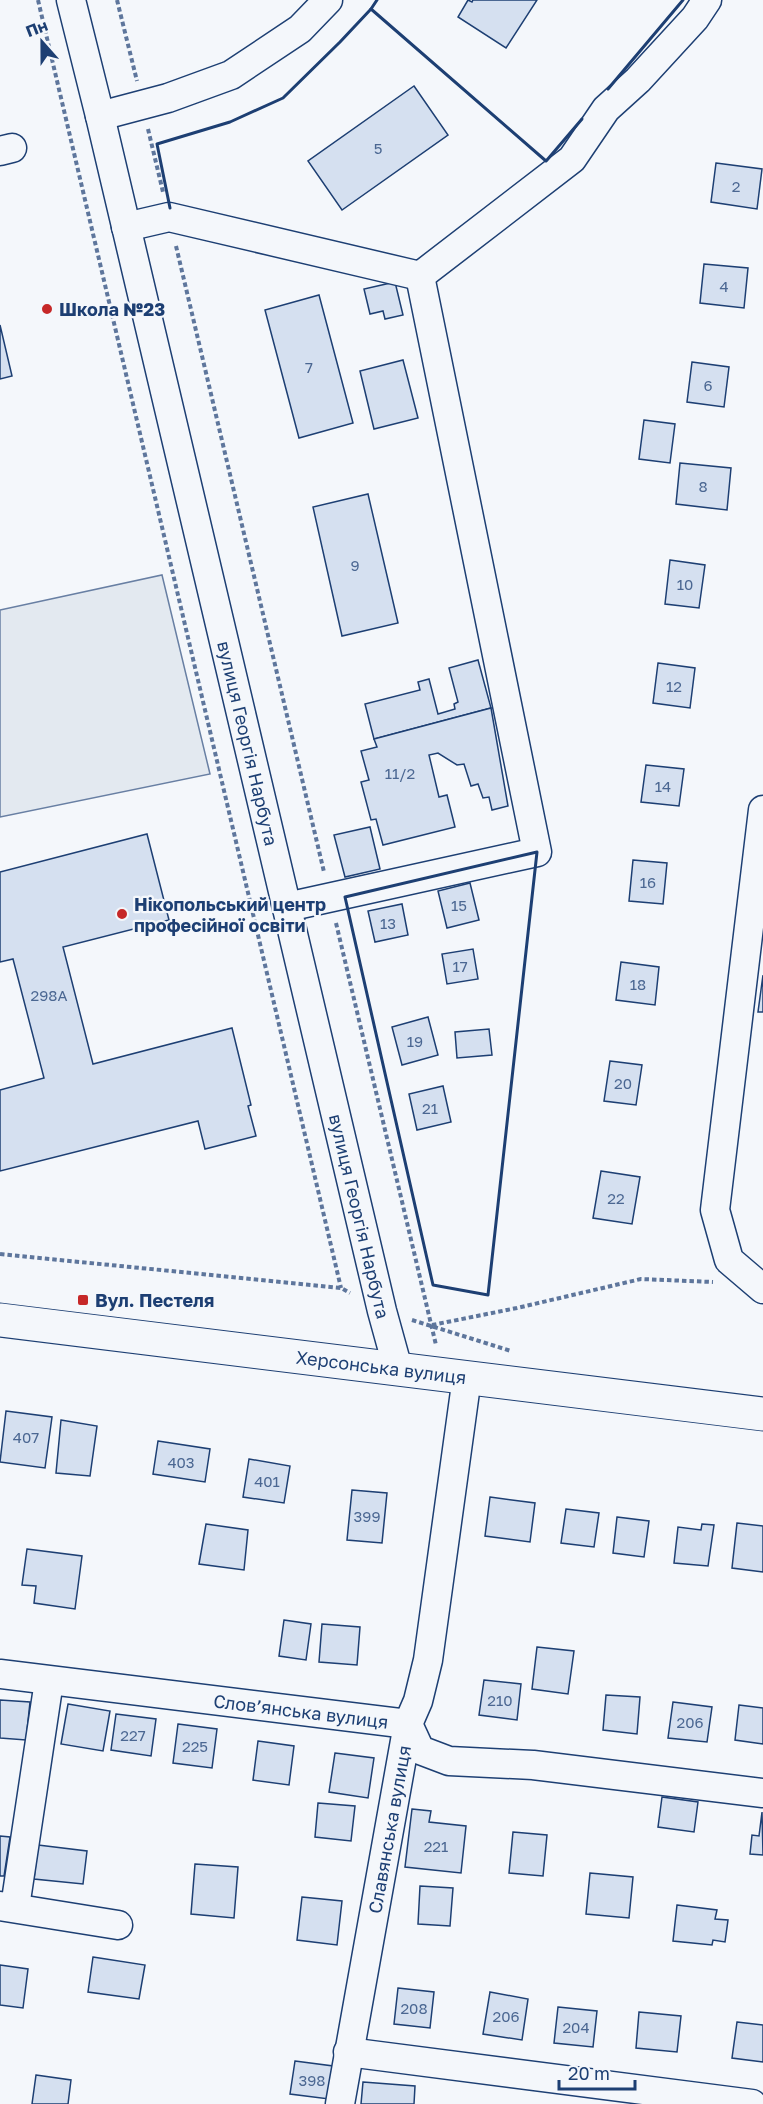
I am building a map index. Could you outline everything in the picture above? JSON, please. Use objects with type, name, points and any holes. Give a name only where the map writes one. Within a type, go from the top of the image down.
[{"type":"main road","name":"Херсонська вулиця","points":[[0,1320],[763,1413]]},
{"type":"street","name":"вулиця Георгія Нарбута","points":[[71,0],[382,1311],[398,1369]]},
{"type":"street","points":[[100,116],[168,98],[231,75],[300,29],[328,0]]},
{"type":"street","points":[[420,276],[572,159],[606,109],[638,80],[695,18],[707,0]]},
{"type":"street","points":[[126,227],[169,217],[420,276]]},
{"type":"street","points":[[287,907],[537,852],[420,276]]},
{"type":"street","points":[[761,1287],[729,1260],[716,1210],[763,810]]},
{"type":"street","name":"Славянська вулиця","points":[[340,2104],[408,1724],[418,1701],[428,1660],[455,1376]]},
{"type":"street","name":"Словʼянська вулиця","points":[[0,1674],[408,1724],[420,1750],[449,1761],[534,1765],[763,1793]]},
{"type":"street","points":[[49,1681],[8,1906],[118,1925]]},
{"type":"street","points":[[348,2052],[752,2104]]},
{"type":"path","points":[[38,0],[341,1288]]},
{"type":"path","points":[[117,0],[431,1325],[455,1376]]},
{"type":"path","points":[[0,1254],[341,1288],[382,1311],[431,1325],[641,1279],[761,1287]]},
{"type":"shaded area","points":[[162,575],[210,774],[0,817],[0,610]]},
{"type":"building","points":[[468,0],[472,2],[473,0],[537,0],[506,48],[458,17]]},
{"type":"building","points":[[414,86],[448,135],[342,210],[308,161]]},
{"type":"building","points":[[716,163],[762,169],[757,209],[711,202]]},
{"type":"building","points":[[704,264],[748,268],[744,308],[700,303]]},
{"type":"building","points":[[395,282],[403,315],[385,319],[383,311],[370,314],[364,289]]},
{"type":"building","points":[[319,295],[353,423],[299,438],[265,310]]},
{"type":"building","points":[[0,325],[12,376],[0,379]]},
{"type":"building","points":[[403,360],[418,418],[374,429],[360,371]]},
{"type":"building","points":[[692,362],[729,367],[724,407],[687,402]]},
{"type":"building","points":[[644,420],[675,424],[670,463],[639,459]]},
{"type":"building","points":[[680,463],[731,468],[727,510],[676,504]]},
{"type":"building","points":[[368,494],[398,623],[342,636],[313,507]]},
{"type":"building","points":[[670,560],[705,565],[699,608],[665,604]]},
{"type":"building","points":[[478,660],[491,708],[374,739],[365,704],[420,690],[418,682],[429,679],[438,714],[455,709],[454,704],[458,702],[449,668]]},
{"type":"building","points":[[658,663],[695,668],[690,708],[653,703]]},
{"type":"building","points":[[491,708],[508,806],[492,810],[489,797],[483,798],[478,784],[471,786],[464,764],[457,765],[438,753],[429,755],[439,797],[447,795],[455,827],[383,845],[376,819],[371,820],[361,782],[369,780],[361,751],[377,747],[374,739]]},
{"type":"building","points":[[646,765],[684,769],[679,806],[641,802]]},
{"type":"building","points":[[370,827],[380,869],[345,877],[334,835]]},
{"type":"building","points":[[147,834],[169,920],[63,947],[93,1064],[232,1028],[251,1105],[248,1106],[256,1136],[205,1149],[198,1121],[0,1171],[0,1090],[44,1078],[13,959],[0,962],[0,872]]},
{"type":"building","points":[[633,860],[667,863],[663,904],[629,901]]},
{"type":"building","points":[[470,883],[479,920],[447,928],[438,891]]},
{"type":"building","points":[[402,904],[408,935],[375,942],[368,911]]},
{"type":"building","points":[[473,949],[478,979],[447,984],[442,954]]},
{"type":"building","points":[[621,962],[659,967],[655,1005],[616,1000]]},
{"type":"building","points":[[763,975],[763,1012],[758,1012]]},
{"type":"building","points":[[428,1017],[438,1055],[402,1065],[392,1027]]},
{"type":"building","points":[[489,1029],[492,1055],[457,1058],[455,1032]]},
{"type":"building","points":[[610,1061],[642,1065],[636,1105],[604,1101]]},
{"type":"building","points":[[443,1086],[451,1122],[417,1130],[409,1094]]},
{"type":"building","points":[[601,1171],[640,1177],[632,1224],[593,1218]]},
{"type":"building","points":[[6,1411],[52,1417],[45,1468],[0,1462]]},
{"type":"building","points":[[61,1420],[97,1426],[90,1476],[56,1473]]},
{"type":"building","points":[[158,1441],[210,1449],[205,1482],[153,1474]]},
{"type":"building","points":[[249,1459],[290,1466],[284,1503],[243,1497]]},
{"type":"building","points":[[352,1490],[387,1493],[382,1543],[347,1540]]},
{"type":"building","points":[[490,1497],[535,1503],[530,1542],[485,1536]]},
{"type":"building","points":[[566,1509],[599,1513],[594,1547],[561,1543]]},
{"type":"building","points":[[617,1517],[649,1521],[644,1557],[613,1553]]},
{"type":"building","points":[[737,1523],[763,1526],[763,1572],[732,1568]]},
{"type":"building","points":[[206,1524],[248,1530],[244,1570],[199,1564]]},
{"type":"building","points":[[702,1524],[714,1525],[708,1566],[674,1563],[678,1527],[701,1530]]},
{"type":"building","points":[[27,1549],[82,1556],[75,1609],[34,1603],[36,1586],[22,1585]]},
{"type":"building","points":[[284,1620],[311,1624],[306,1660],[279,1656]]},
{"type":"building","points":[[322,1624],[360,1627],[357,1665],[319,1662]]},
{"type":"building","points":[[537,1647],[574,1651],[568,1694],[532,1689]]},
{"type":"building","points":[[484,1680],[521,1684],[517,1720],[479,1715]]},
{"type":"building","points":[[606,1695],[640,1697],[637,1734],[603,1730]]},
{"type":"building","points":[[0,1700],[30,1702],[26,1740],[0,1738]]},
{"type":"building","points":[[673,1702],[712,1707],[707,1742],[668,1738]]},
{"type":"building","points":[[68,1704],[110,1711],[103,1751],[61,1744]]},
{"type":"building","points":[[739,1705],[763,1708],[763,1744],[735,1740]]},
{"type":"building","points":[[116,1714],[156,1719],[151,1756],[111,1750]]},
{"type":"building","points":[[178,1724],[217,1729],[212,1768],[173,1763]]},
{"type":"building","points":[[258,1741],[294,1746],[289,1785],[253,1780]]},
{"type":"building","points":[[335,1753],[374,1758],[368,1798],[329,1792]]},
{"type":"building","points":[[662,1797],[698,1802],[694,1832],[658,1827]]},
{"type":"building","points":[[318,1803],[355,1806],[351,1841],[315,1837]]},
{"type":"building","points":[[412,1809],[431,1811],[429,1822],[466,1826],[461,1873],[405,1867]]},
{"type":"building","points":[[762,1812],[763,1855],[750,1854],[752,1835],[759,1836]]},
{"type":"building","points":[[513,1832],[547,1835],[543,1876],[509,1873]]},
{"type":"building","points":[[0,1836],[10,1837],[4,1876],[0,1876]]},
{"type":"building","points":[[38,1845],[87,1851],[83,1884],[34,1879]]},
{"type":"building","points":[[195,1864],[238,1867],[234,1918],[191,1914]]},
{"type":"building","points":[[590,1873],[633,1877],[629,1918],[586,1914]]},
{"type":"building","points":[[420,1886],[453,1888],[450,1926],[418,1924]]},
{"type":"building","points":[[302,1897],[342,1901],[337,1945],[297,1940]]},
{"type":"building","points":[[677,1905],[717,1910],[715,1919],[728,1920],[725,1942],[713,1940],[712,1945],[673,1941]]},
{"type":"building","points":[[93,1957],[145,1965],[139,1999],[88,1992]]},
{"type":"building","points":[[0,1965],[28,1969],[23,2008],[0,2005]]},
{"type":"building","points":[[398,1988],[434,1992],[430,2028],[394,2024]]},
{"type":"building","points":[[490,1992],[528,1999],[522,2040],[483,2034]]},
{"type":"building","points":[[558,2007],[597,2011],[593,2047],[554,2043]]},
{"type":"building","points":[[639,2012],[681,2016],[677,2052],[636,2048]]},
{"type":"building","points":[[737,2022],[763,2025],[763,2062],[732,2058]]},
{"type":"building","points":[[295,2061],[333,2066],[329,2099],[290,2094]]},
{"type":"building","points":[[36,2075],[71,2080],[68,2104],[32,2104]]},
{"type":"building","points":[[363,2082],[415,2086],[414,2104],[361,2104]]},
{"type":"wall","points":[[170,208],[157,144],[230,122],[283,98],[340,42],[377,0]]},
{"type":"wall","points":[[608,89],[683,0]]},
{"type":"wall","points":[[371,9],[546,161]]},
{"type":"wall","points":[[547,160],[582,119]]},
{"type":"wall","points":[[537,852],[488,1295],[433,1285],[345,897],[537,852]]},
{"type":"place","name":"Школа №23","points":[[47,309]]},
{"type":"place","name":"Нікопольський центр професійної освіти","points":[[122,914]]},
{"type":"place","name":"Вул. Пестеля","points":[[83,1300]]}]
